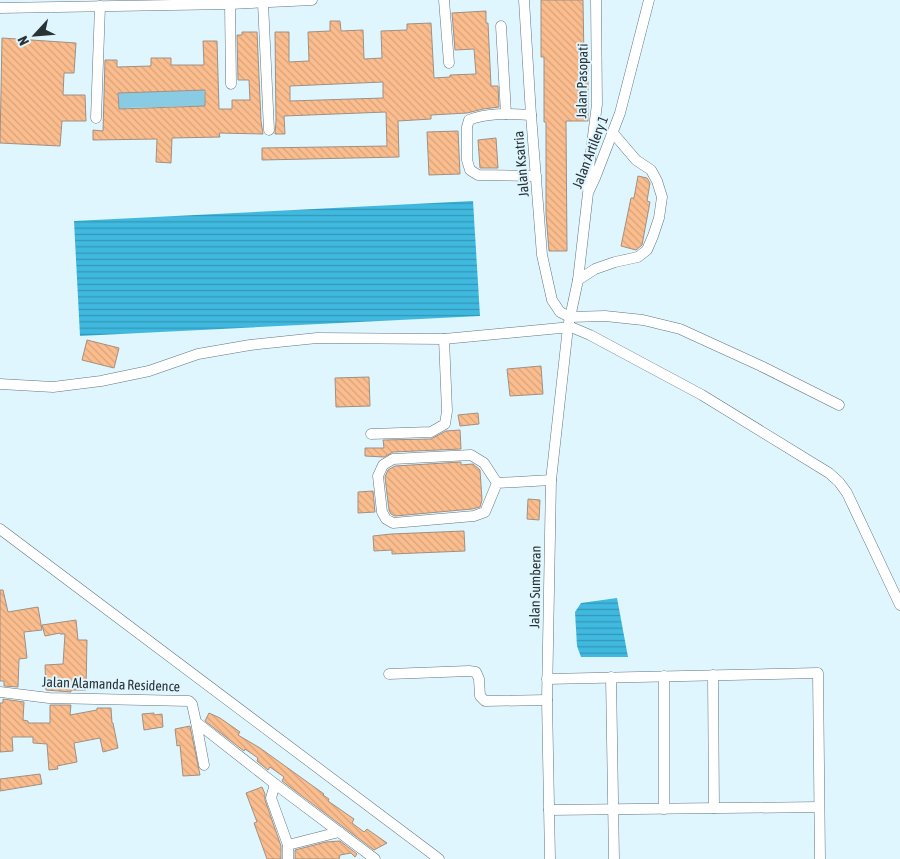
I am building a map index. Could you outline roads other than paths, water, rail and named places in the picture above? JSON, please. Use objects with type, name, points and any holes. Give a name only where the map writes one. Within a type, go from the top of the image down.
[{"type":"street","points":[[0,8],[230,4],[312,0]]},
{"type":"street","points":[[444,0],[450,62]]},
{"type":"street","name":"Jalan Ksatria","points":[[524,0],[542,255],[552,300],[569,322]]},
{"type":"street","name":"Jalan Pasopati","points":[[588,193],[588,176],[597,104],[596,0]]},
{"type":"street","name":"Jalan Artilery 1","points":[[569,322],[578,280],[588,193],[596,178],[620,113],[649,0]]},
{"type":"street","points":[[263,3],[269,130]]},
{"type":"street","points":[[230,4],[231,84]]},
{"type":"street","points":[[96,118],[100,6]]},
{"type":"street","points":[[501,26],[506,114]]},
{"type":"street","points":[[531,115],[478,116],[470,120],[467,127],[467,160],[470,170],[478,175],[536,176]]},
{"type":"street","points":[[578,280],[595,269],[638,257],[647,250],[654,236],[659,218],[662,197],[658,181],[651,170],[636,160],[612,133]]},
{"type":"street","points":[[0,384],[53,387],[101,381],[149,371],[198,354],[269,343],[316,338],[444,339],[605,316],[643,320],[680,329],[762,366],[840,406]]},
{"type":"street","points":[[569,322],[702,396],[829,473],[847,493],[900,605]]},
{"type":"street","name":"Jalan Sumberan","points":[[550,859],[547,678],[551,480],[569,322]]},
{"type":"street","points":[[371,434],[431,432],[445,424],[447,411],[444,339]]},
{"type":"street","points":[[471,454],[484,463],[497,483],[485,512],[474,516],[393,523],[386,519],[382,512],[378,476],[383,465],[393,459],[471,454]]},
{"type":"street","points":[[497,483],[551,480]]},
{"type":"street","points":[[0,529],[439,859]]},
{"type":"street","points":[[389,674],[476,672],[480,696],[485,701],[547,700]]},
{"type":"street","points":[[547,678],[818,673],[820,859]]},
{"type":"street","points":[[713,675],[714,808]]},
{"type":"street","points":[[664,676],[664,809]]},
{"type":"street","points":[[611,677],[614,859]]},
{"type":"street","name":"Jalan Alamanda Residence","points":[[0,692],[49,698],[189,700],[192,704],[196,722]]},
{"type":"street","points":[[196,722],[204,765]]},
{"type":"street","points":[[196,722],[375,859]]},
{"type":"street","points":[[275,784],[272,798],[288,845],[288,859]]},
{"type":"street","points":[[548,810],[819,807]]},
{"type":"street","points":[[288,845],[339,832]]}]
